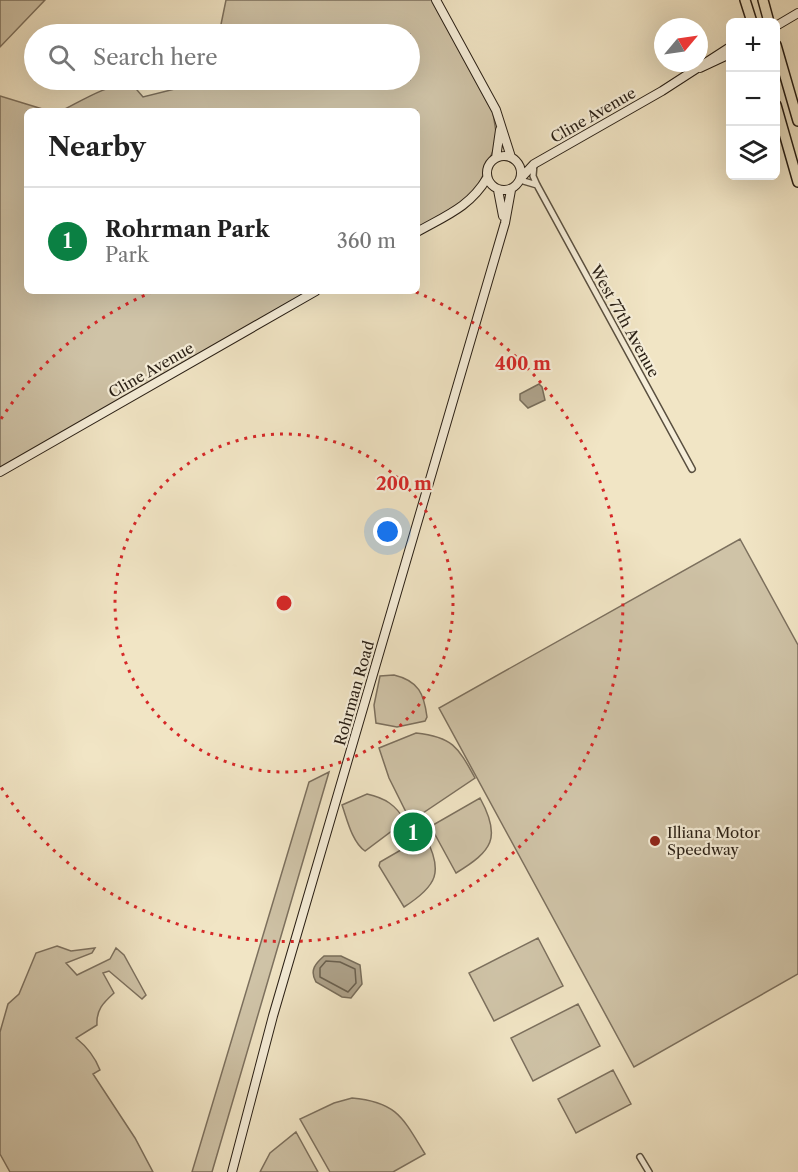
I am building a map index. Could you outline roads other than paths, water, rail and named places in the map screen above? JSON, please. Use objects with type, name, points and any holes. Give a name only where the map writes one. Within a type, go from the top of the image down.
[{"type":"main road","points":[[745,0],[751,18]]},
{"type":"main road","points":[[763,0],[768,18]]},
{"type":"main road","points":[[780,59],[798,121]]},
{"type":"main road","points":[[780,119],[798,182]]},
{"type":"street","points":[[420,230],[478,195],[498,190],[511,190],[521,179],[521,170],[500,128],[496,110],[436,0]]},
{"type":"street","points":[[780,24],[798,13]]},
{"type":"street","name":"Cline Avenue","points":[[708,62],[726,50]]},
{"type":"street","name":"Cline Avenue","points":[[708,64],[726,56]]},
{"type":"street","name":"Cline Avenue","points":[[521,179],[534,164],[693,72]]},
{"type":"street","points":[[478,195],[487,178],[488,167],[496,158],[500,128]]},
{"type":"street","points":[[496,158],[513,158],[534,164]]},
{"type":"street","name":"West 77th Avenue","points":[[534,164],[533,176],[537,185],[692,469]]},
{"type":"street","points":[[487,178],[498,190]]},
{"type":"street","points":[[521,179],[537,185]]},
{"type":"street","name":"Rohrman Road","points":[[498,190],[505,223]]},
{"type":"street","name":"Rohrman Road","points":[[232,1172],[273,1016],[505,223],[511,190]]},
{"type":"street","name":"Cline Avenue","points":[[0,472],[311,294]]},
{"type":"street","points":[[640,1157],[648,1172]]},
{"type":"water","points":[[539,384],[545,400],[528,408],[520,400],[520,394]]},
{"type":"water","points":[[324,956],[341,956],[360,965],[362,984],[351,998],[342,997],[316,982],[313,970]]},
{"type":"place","name":"Rohrman Park","points":[[413,832]]},
{"type":"place","name":"Illiana Motor Speedway","points":[[655,841]]}]
